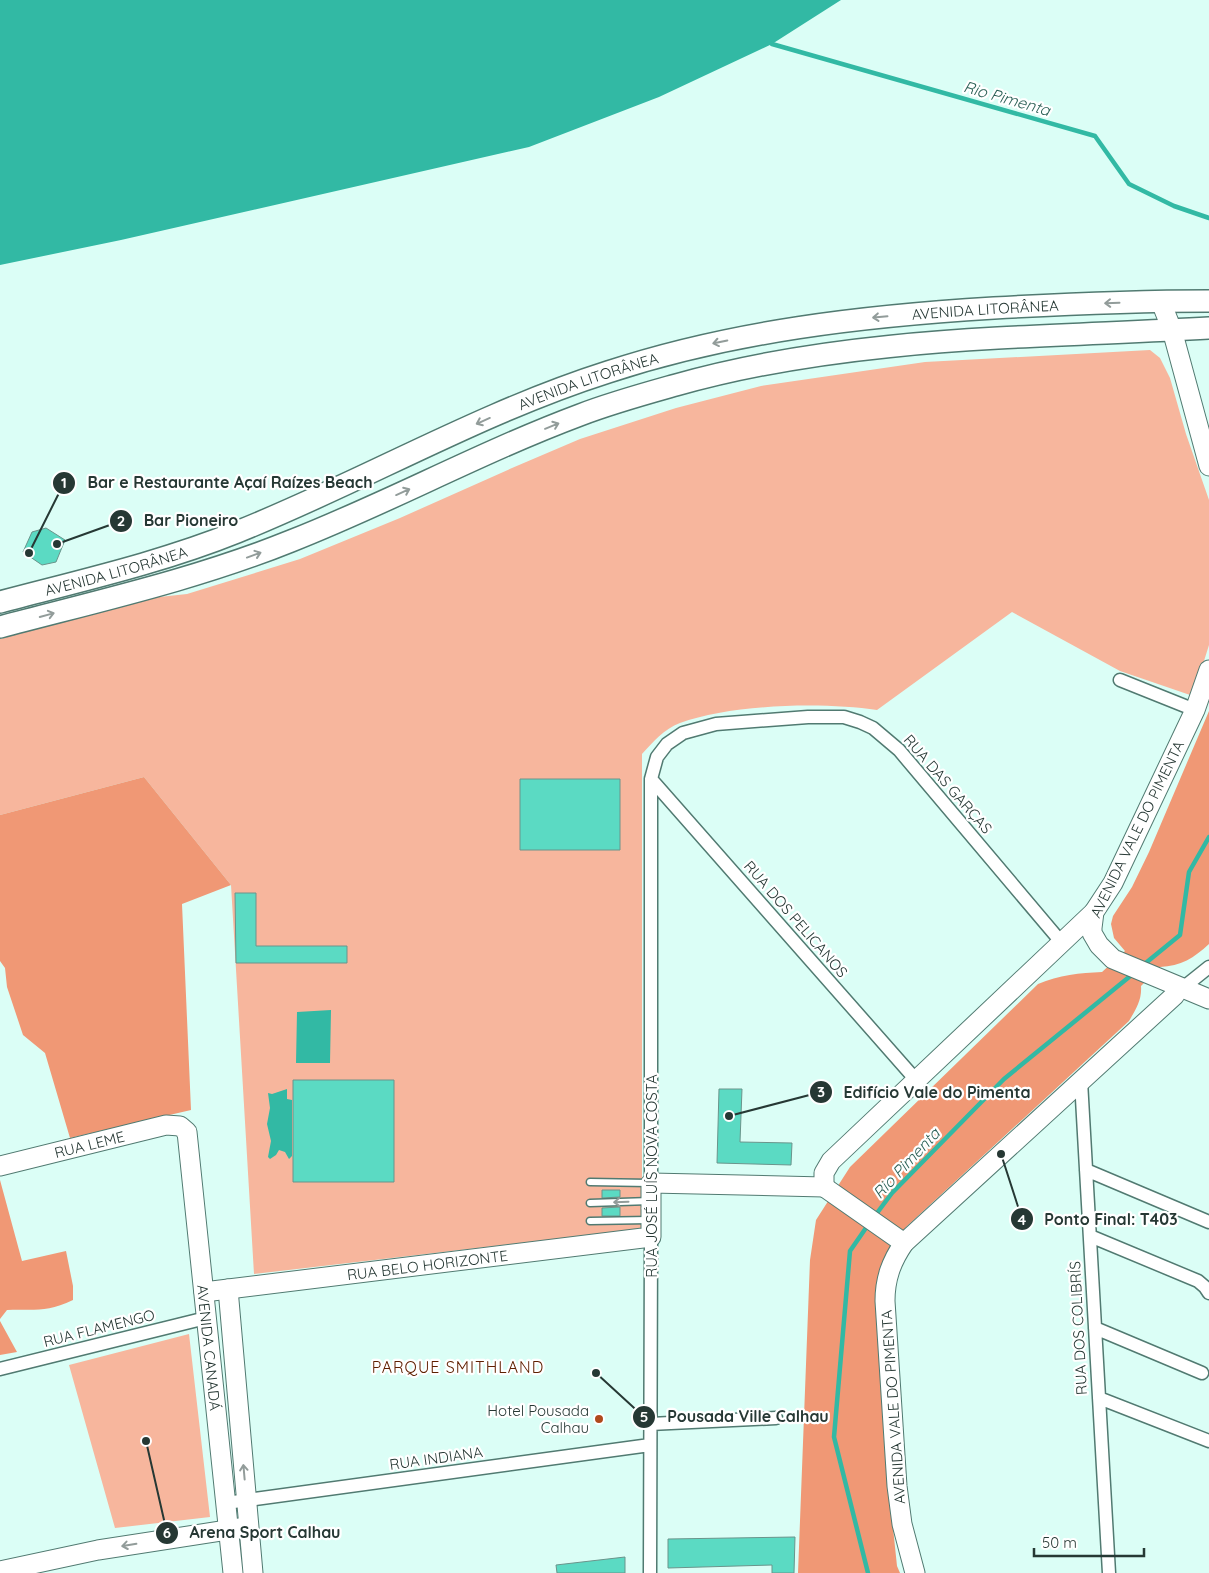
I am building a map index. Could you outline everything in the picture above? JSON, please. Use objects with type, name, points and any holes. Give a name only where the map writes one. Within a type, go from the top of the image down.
[{"type":"main road","name":"AVENIDA LITORÂNEA","points":[[0,602],[166,557],[214,541],[526,401],[607,372],[686,349],[789,329],[925,312],[1035,306],[1209,301]]},
{"type":"main road","name":"AVENIDA LITORÂNEA","points":[[0,627],[220,567],[251,556],[330,525],[516,440],[581,414],[680,383],[790,360],[898,346],[1209,328]]},
{"type":"main road","points":[[220,567],[212,561],[211,550],[214,547],[249,534],[262,521]]},
{"type":"main road","points":[[121,595],[138,585],[173,572],[175,563],[166,557]]},
{"type":"street","points":[[1161,302],[1172,330],[1209,466]]},
{"type":"street","name":"AVENIDA VALE DO PIMENTA","points":[[1062,943],[1094,937],[1092,928],[1094,912],[1113,882],[1195,710],[1209,670]]},
{"type":"street","points":[[1120,680],[1195,710]]},
{"type":"street","name":"RUA DAS GARÇAS","points":[[652,778],[657,757],[667,744],[683,733],[716,724],[808,717],[844,717],[860,722],[873,728],[900,750],[1062,943]]},
{"type":"street","name":"RUA DOS PELICANOS","points":[[652,778],[916,1080]]},
{"type":"street","name":"RUA JOSÉ LUÍS NOVA COSTA","points":[[650,1573],[652,778]]},
{"type":"street","points":[[824,1187],[824,1173],[829,1164],[1094,912]]},
{"type":"street","points":[[1094,937],[1102,949],[1113,959],[1161,979],[1179,991],[1209,999]]},
{"type":"street","name":"AVENIDA VALE DO PIMENTA","points":[[915,1573],[902,1524],[897,1486],[885,1301],[886,1282],[896,1238],[1081,1082],[1179,991],[1209,967]]},
{"type":"street","name":"RUA DOS COLIBRÍS","points":[[1081,1082],[1109,1573]]},
{"type":"street","name":"RUA LEME","points":[[0,1166],[166,1125],[180,1126]]},
{"type":"street","name":"AVENIDA CANADÁ","points":[[180,1126],[187,1132],[188,1138],[233,1573]]},
{"type":"street","points":[[1086,1170],[1209,1222]]},
{"type":"street","points":[[651,1192],[824,1187],[896,1238]]},
{"type":"street","name":"RUA BELO HORIZONTE","points":[[204,1292],[651,1228]]},
{"type":"street","points":[[1090,1236],[1198,1281],[1209,1293]]},
{"type":"street","name":"AVENIDA CANADÁ","points":[[228,1289],[252,1573]]},
{"type":"street","name":"RUA FLAMENGO","points":[[0,1369],[206,1318]]},
{"type":"street","points":[[1095,1328],[1202,1373]]},
{"type":"street","points":[[1099,1398],[1209,1441]]},
{"type":"street","points":[[650,1424],[776,1418]]},
{"type":"street","name":"RUA INDIANA","points":[[226,1502],[650,1445]]},
{"type":"street","points":[[0,1571],[98,1550],[248,1527]]},
{"type":"lane","points":[[590,1182],[651,1192]]},
{"type":"lane","points":[[590,1203],[651,1192]]},
{"type":"lane","points":[[590,1221],[651,1228]]},
{"type":"shaded area","points":[[0,0],[841,0],[772,44],[659,97],[529,147],[121,240],[0,265]]},
{"type":"shaded area","points":[[1150,350],[1160,358],[1170,378],[1186,434],[1209,500],[1209,645],[1193,696],[1120,671],[1012,612],[877,710],[831,706],[751,708],[701,717],[680,723],[669,729],[659,736],[642,754],[642,1229],[254,1274],[231,885],[144,777],[0,815],[0,639],[132,600],[187,594],[300,559],[400,518],[580,439],[676,408],[761,386],[925,362]]},
{"type":"shaded area","points":[[1209,711],[1209,944],[1187,960],[1174,965],[1160,967],[1141,986],[1139,1000],[1129,1021],[906,1227],[889,1250],[879,1298],[884,1442],[897,1566],[900,1573],[798,1573],[810,1260],[816,1220],[850,1167],[1038,984],[1070,975],[1102,972],[1125,951],[1114,938],[1111,924],[1113,916],[1132,887],[1149,852]]},
{"type":"shaded area","points":[[144,777],[231,885],[182,904],[191,1110],[70,1138],[45,1053],[23,1035],[7,987],[5,968],[0,961],[0,815]]},
{"type":"shaded area","points":[[331,1010],[330,1063],[296,1063],[297,1012]]},
{"type":"shaded area","points":[[287,1089],[287,1099],[292,1100],[292,1156],[289,1159],[285,1152],[279,1150],[270,1159],[268,1157],[271,1141],[267,1124],[270,1108],[268,1093],[272,1094]]},
{"type":"shaded area","points":[[0,1180],[22,1261],[66,1251],[73,1286],[73,1300],[48,1309],[7,1310],[0,1319]]},
{"type":"shaded area","points":[[0,1321],[17,1352],[0,1355]]},
{"type":"shaded area","points":[[189,1334],[210,1517],[115,1528],[69,1365]]},
{"type":"building","points":[[46,528],[65,540],[56,562],[42,565],[23,552],[32,532]]},
{"type":"building","points":[[520,779],[620,779],[620,850],[520,850]]},
{"type":"building","points":[[235,893],[256,893],[256,946],[347,946],[347,963],[236,963]]},
{"type":"building","points":[[293,1080],[394,1080],[394,1182],[293,1182]]},
{"type":"building","points":[[719,1089],[742,1089],[740,1142],[792,1143],[791,1165],[717,1163]]},
{"type":"building","points":[[602,1190],[620,1190],[620,1197],[602,1198]]},
{"type":"building","points":[[620,1207],[620,1216],[602,1216],[602,1208]]},
{"type":"building","points":[[795,1537],[794,1573],[772,1573],[772,1565],[668,1568],[668,1539]]},
{"type":"building","points":[[625,1557],[625,1573],[557,1573],[556,1565]]},
{"type":"waterway","name":"Rio Pimenta","points":[[772,44],[1095,136],[1129,184],[1174,206],[1209,218]]},
{"type":"waterway","name":"Rio Pimenta","points":[[1142,966],[1180,935],[1189,872],[1209,837]]},
{"type":"waterway","name":"Rio Pimenta","points":[[874,1217],[892,1193],[1004,1079],[1134,973]]},
{"type":"waterway","name":"Rio Pimenta","points":[[868,1225],[850,1251],[834,1437],[868,1573]]},
{"type":"place","name":"Bar Pioneiro","points":[[57,544]]},
{"type":"place","name":"Bar e Restaurante Açaí Raízes Beach","points":[[29,553]]},
{"type":"place","name":"Edifício Vale do Pimenta","points":[[729,1116]]},
{"type":"place","name":"Ponto Final: T403","points":[[1001,1154]]},
{"type":"place","name":"Pousada Ville Calhau","points":[[596,1373]]},
{"type":"place","name":"Hotel Pousada Calhau","points":[[599,1419]]},
{"type":"place","name":"Arena Sport Calhau","points":[[146,1441]]},
{"type":"district","name":"PARQUE SMITHLAND","points":[[458,1367]]}]
